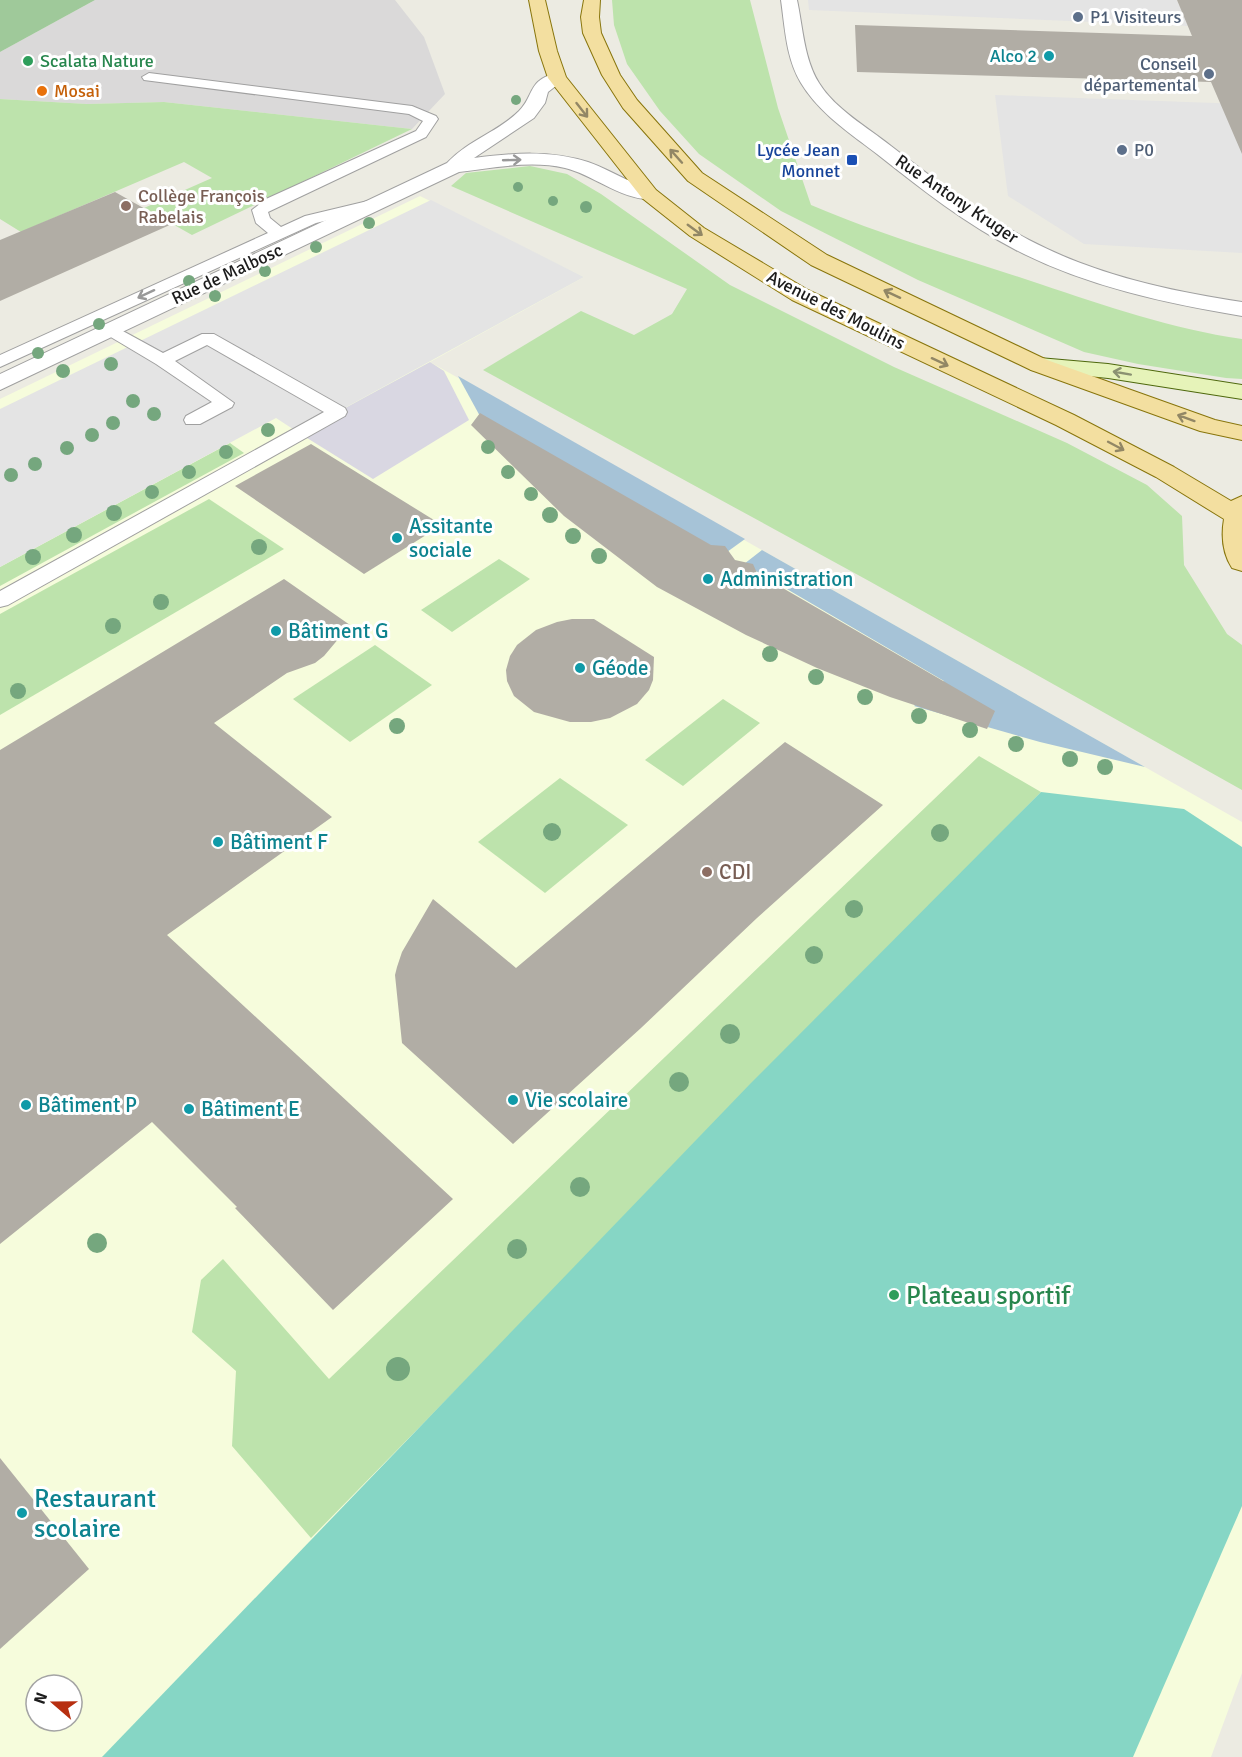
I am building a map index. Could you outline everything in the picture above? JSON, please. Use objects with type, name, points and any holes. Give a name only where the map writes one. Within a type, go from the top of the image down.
[{"type":"main road","name":"Avenue des Moulins","points":[[537,0],[548,51],[558,78],[649,194],[697,232],[800,295],[1065,420],[1239,510]]},
{"type":"main road","name":"Avenue des Moulins","points":[[592,0],[590,17],[592,33],[611,75],[630,104],[695,177],[819,260],[1040,364],[1209,426],[1242,434]]},
{"type":"main road","name":"Avenue des Moulins","points":[[1040,364],[1108,371],[1242,392]]},
{"type":"main road","points":[[1239,510],[1238,552],[1242,562]]},
{"type":"street","name":"Rue Antony Kruger","points":[[789,0],[800,58],[807,78],[820,96],[837,113],[975,215],[1025,246],[1076,267],[1140,288],[1196,302],[1242,309]]},
{"type":"street","name":"Rue de Malbosc","points":[[454,167],[463,155],[528,114],[538,102],[540,89],[558,78]]},
{"type":"street","name":"Rue de Malbosc","points":[[0,382],[454,167],[497,161],[559,161],[605,175],[628,190],[649,194]]},
{"type":"lane","points":[[149,77],[412,110],[431,119],[421,134],[272,202],[260,210],[262,220],[279,233]]},
{"type":"lane","points":[[0,362],[311,219],[376,204]]},
{"type":"lane","points":[[110,329],[162,360],[225,403],[193,420]]},
{"type":"lane","points":[[0,600],[338,412],[208,338],[162,360]]},
{"type":"shaded area","points":[[95,0],[395,0],[424,37],[445,94],[412,129],[164,102],[87,104],[0,99],[0,52]]},
{"type":"shaded area","name":"P1 Visiteurs","points":[[808,0],[1177,0],[1188,26],[809,10]]},
{"type":"shaded area","name":"P0","points":[[995,95],[1242,104],[1242,253],[1084,244],[1008,196]]},
{"type":"shaded area","points":[[420,196],[584,277],[430,362],[1242,822],[1242,1673],[1211,1757],[0,1757],[0,399]]},
{"type":"shaded area","points":[[431,200],[584,277],[299,433],[276,418],[0,567],[0,409]]},
{"type":"shaded area","points":[[430,362],[444,371],[469,420],[373,479],[299,433]]},
{"type":"shaded area","points":[[458,376],[745,539],[727,552],[715,548],[481,418]]},
{"type":"shaded area","points":[[762,550],[1145,767],[1040,742],[914,706],[944,681],[744,564]]},
{"type":"shaded area","name":"Plateau sportif","points":[[1041,792],[1184,809],[1242,847],[1242,1506],[1133,1757],[102,1757],[750,1084]]},
{"type":"green space","points":[[0,0],[95,0],[0,52]]},
{"type":"green space","points":[[612,0],[750,0],[778,108],[811,205],[896,237],[1114,308],[1165,323],[1242,339],[1242,379],[1138,364],[1084,352],[918,280],[781,211],[699,154],[660,111],[627,64],[614,25]]},
{"type":"green space","name":"Collège François Rabelais","points":[[0,99],[87,104],[164,102],[412,129],[192,235],[144,208],[212,178],[184,162],[21,232],[0,219]]},
{"type":"green space","points":[[530,166],[567,174],[601,194],[730,285],[894,367],[1067,443],[1147,485],[1182,516],[1184,565],[1227,634],[1242,645],[1242,790],[869,581],[483,370],[581,311],[634,335],[672,314],[687,289],[451,186],[466,173]]},
{"type":"green space","points":[[230,443],[244,453],[0,586],[0,567]]},
{"type":"green space","points":[[209,499],[284,549],[0,715],[0,614]]},
{"type":"green space","points":[[499,559],[530,579],[452,632],[421,610]]},
{"type":"green space","points":[[375,645],[432,685],[350,742],[293,699]]},
{"type":"green space","points":[[723,699],[760,723],[683,786],[645,760]]},
{"type":"green space","points":[[979,756],[1041,792],[311,1538],[232,1446],[236,1371],[192,1332],[201,1280],[223,1259],[329,1379]]},
{"type":"green space","points":[[560,778],[628,825],[545,893],[478,842]]},
{"type":"building","name":"Alco 2","points":[[1177,0],[1242,0],[1242,154],[1211,82],[857,72],[855,25],[1192,36]]},
{"type":"building","points":[[115,192],[172,224],[0,301],[0,240]]},
{"type":"building","name":"Administration","points":[[480,413],[711,545],[725,546],[735,560],[753,564],[757,573],[995,711],[987,729],[890,697],[817,668],[746,635],[657,587],[564,516],[471,425]]},
{"type":"building","points":[[311,444],[442,525],[364,574],[235,486]]},
{"type":"building","points":[[284,579],[350,625],[324,656],[315,663],[287,673],[214,723],[332,817],[167,935],[453,1199],[333,1310],[235,1208],[237,1207],[152,1122],[0,1244],[0,750]]},
{"type":"building","name":"Géode","points":[[572,619],[594,619],[654,657],[653,680],[649,690],[637,704],[610,718],[591,722],[570,722],[534,712],[514,696],[507,681],[506,670],[510,656],[517,645],[536,630]]},
{"type":"building","points":[[785,742],[883,805],[757,918],[641,1028],[513,1144],[402,1043],[395,975],[402,952],[433,899],[516,968]]},
{"type":"building","name":"Restaurant scolaire","points":[[0,1458],[89,1569],[0,1649]]},
{"type":"place","name":"P1 Visiteurs","points":[[1078,17]]},
{"type":"place","name":"Alco 2","points":[[1049,56]]},
{"type":"place","name":"Scalata Nature","points":[[28,61]]},
{"type":"place","name":"Conseil départemental","points":[[1209,74]]},
{"type":"place","name":"Mosai","points":[[42,91]]},
{"type":"place","name":"P0","points":[[1122,150]]},
{"type":"place","name":"Lycée Jean Monnet","points":[[852,160]]},
{"type":"place","name":"Collège François Rabelais","points":[[126,206]]},
{"type":"place","name":"Assitante sociale","points":[[397,538]]},
{"type":"place","name":"Administration","points":[[708,579]]},
{"type":"place","name":"Bâtiment G","points":[[276,631]]},
{"type":"place","name":"Géode","points":[[580,668]]},
{"type":"place","name":"Bâtiment F","points":[[218,842]]},
{"type":"place","name":"CDI","points":[[707,872]]},
{"type":"place","name":"Vie scolaire","points":[[513,1100]]},
{"type":"place","name":"Bâtiment P","points":[[26,1105]]},
{"type":"place","name":"Bâtiment E","points":[[189,1109]]},
{"type":"place","name":"Plateau sportif","points":[[894,1295]]},
{"type":"place","name":"Restaurant scolaire","points":[[22,1513]]}]
